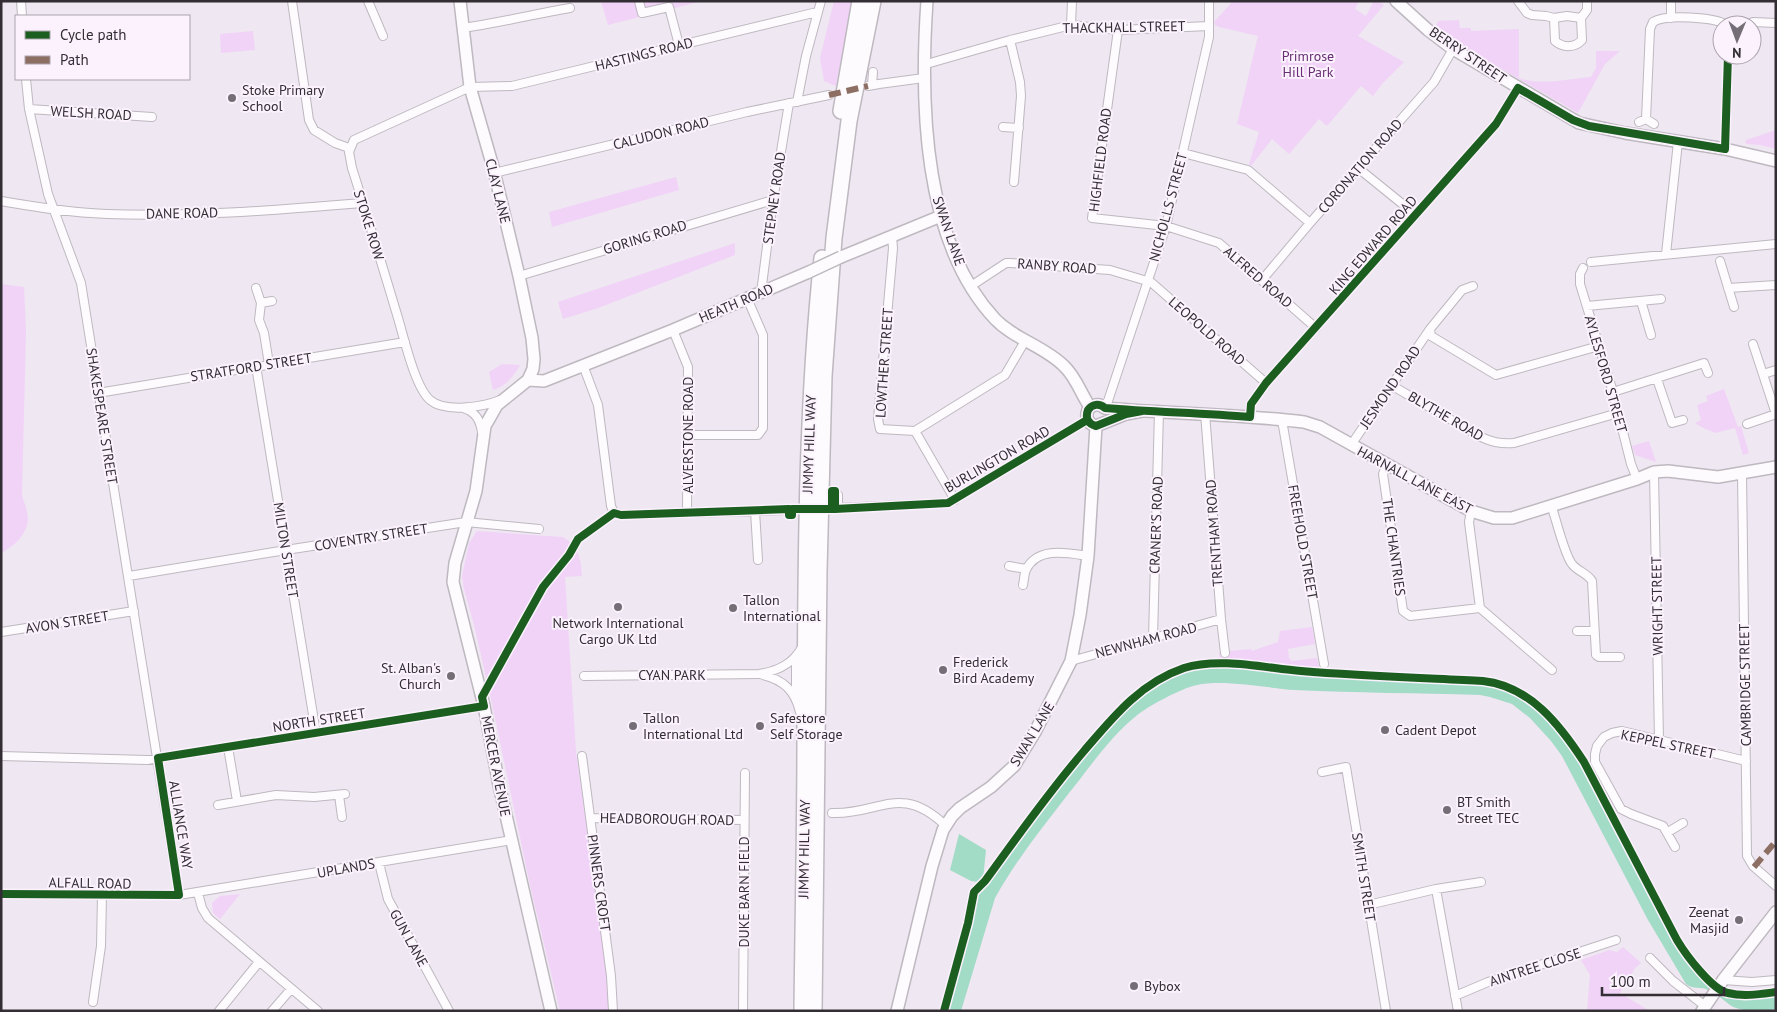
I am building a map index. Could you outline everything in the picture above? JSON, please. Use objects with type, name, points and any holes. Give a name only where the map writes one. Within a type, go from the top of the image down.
[{"type":"highway","name":"JIMMY HILL WAY","points":[[802,1011],[805,741],[802,645],[816,317],[839,122],[860,1]]},
{"type":"highway","name":"JIMMY HILL WAY","points":[[814,1011],[819,543],[825,358],[834,238],[849,121],[873,1]]},
{"type":"street","points":[[21,1],[22,15]]},
{"type":"street","points":[[292,1],[309,120],[314,130],[335,143],[349,148],[354,140],[361,136],[470,87]]},
{"type":"street","points":[[368,1],[383,36]]},
{"type":"street","name":"CLAY LANE","points":[[460,1],[470,87],[494,173],[519,276],[534,349],[533,369],[528,380]]},
{"type":"street","points":[[639,1],[642,13],[669,7],[679,45]]},
{"type":"street","name":"STEPNEY ROAD","points":[[761,293],[772,200],[793,103],[821,1]]},
{"type":"street","name":"SWAN LANE","points":[[927,1],[923,65],[930,165],[941,216],[954,250],[970,286],[996,320],[1064,366],[1071,374],[1090,407]]},
{"type":"street","points":[[1071,25],[1072,1]]},
{"type":"street","name":"NICHOLLS STREET","points":[[1104,407],[1108,401],[1166,226],[1209,37],[1209,1]]},
{"type":"street","name":"BERRY STREET","points":[[1396,1],[1428,30],[1453,49],[1569,118],[1588,126],[1725,149],[1776,161]]},
{"type":"street","points":[[1518,1],[1527,13],[1554,18],[1567,16],[1582,18]]},
{"type":"street","points":[[1554,18],[1555,41],[1564,46],[1577,45],[1582,40],[1582,18],[1587,10],[1587,1]]},
{"type":"street","points":[[1671,1],[1671,18]]},
{"type":"street","points":[[463,28],[570,8]]},
{"type":"street","name":"HASTINGS ROAD","points":[[470,87],[512,86],[817,12]]},
{"type":"street","points":[[1654,124],[1643,121],[1650,29],[1653,22],[1659,19],[1671,18],[1712,20]]},
{"type":"street","points":[[1762,22],[1776,23]]},
{"type":"street","name":"THACKHALL STREET","points":[[923,65],[1071,25],[1118,30],[1209,26]]},
{"type":"street","name":"HIGHFIELD ROAD","points":[[1118,30],[1091,217],[1094,219],[1166,226]]},
{"type":"street","points":[[1010,40],[1020,82],[1021,98],[1014,182]]},
{"type":"street","name":"CORONATION ROAD","points":[[1262,280],[1434,82],[1453,49]]},
{"type":"street","points":[[1725,149],[1728,65]]},
{"type":"street","points":[[873,72],[870,86],[924,78]]},
{"type":"street","name":"SHAKESPEARE STREET","points":[[26,80],[29,109],[48,194],[80,283],[158,758]]},
{"type":"street","name":"KING EDWARD ROAD","points":[[1250,417],[1251,404],[1266,383],[1496,124],[1518,88]]},
{"type":"street","name":"CALUDON ROAD","points":[[494,173],[829,95]]},
{"type":"street","name":"WELSH ROAD","points":[[29,109],[152,117]]},
{"type":"street","points":[[1003,127],[1019,128]]},
{"type":"street","points":[[1666,254],[1678,142]]},
{"type":"street","name":"STOKE ROW","points":[[349,148],[349,160],[418,381],[426,396],[439,405],[459,407]]},
{"type":"street","points":[[1183,153],[1248,170],[1310,223]]},
{"type":"street","points":[[1358,168],[1416,215]]},
{"type":"street","name":"GORING ROAD","points":[[519,276],[772,200]]},
{"type":"street","name":"DANE ROAD","points":[[1,201],[54,210],[106,214],[261,212],[363,203]]},
{"type":"street","name":"HEATH ROAD","points":[[528,380],[544,381],[674,330],[841,257],[941,216]]},
{"type":"street","name":"ALFRED ROAD","points":[[1166,226],[1220,243],[1316,328]]},
{"type":"street","name":"LOWTHER STREET","points":[[892,237],[893,248],[878,419],[880,428],[916,431]]},
{"type":"street","points":[[1595,261],[1776,244]]},
{"type":"street","points":[[1720,261],[1734,307]]},
{"type":"street","name":"RANBY ROAD","points":[[970,286],[1006,263],[1110,270],[1147,281]]},
{"type":"street","name":"AYLESFORD STREET","points":[[1583,268],[1579,279],[1613,392],[1631,464],[1637,479]]},
{"type":"street","name":"LEOPOLD ROAD","points":[[1147,281],[1152,283],[1266,383]]},
{"type":"street","points":[[1728,288],[1776,285]]},
{"type":"street","name":"JESMOND ROAD","points":[[1351,445],[1430,329],[1462,290],[1473,286]]},
{"type":"street","points":[[256,288],[261,303],[259,320],[264,333],[269,364]]},
{"type":"street","points":[[689,434],[758,435],[763,428],[763,335],[747,298]]},
{"type":"street","points":[[1587,306],[1661,299]]},
{"type":"street","points":[[261,303],[272,301]]},
{"type":"street","points":[[1641,301],[1651,335]]},
{"type":"street","points":[[1430,329],[1431,336],[1496,376],[1599,346]]},
{"type":"street","name":"ALVERSTONE ROAD","points":[[674,330],[688,367],[687,513]]},
{"type":"street","points":[[955,500],[916,431],[1005,376],[1025,341]]},
{"type":"street","name":"STRATFORD STREET","points":[[98,393],[405,342]]},
{"type":"street","points":[[1747,424],[1776,414],[1753,344]]},
{"type":"street","points":[[1613,392],[1704,363],[1708,373]]},
{"type":"street","points":[[583,365],[598,405],[611,506],[614,513],[621,515],[785,510]]},
{"type":"street","name":"MILTON STREET","points":[[256,366],[316,733]]},
{"type":"street","points":[[1763,374],[1776,370]]},
{"type":"street","points":[[1657,379],[1672,423],[1683,420]]},
{"type":"street","name":"MERCER AVENUE","points":[[528,380],[497,405],[490,415],[483,442],[476,491],[455,563],[454,582],[484,706],[499,785],[551,1011]]},
{"type":"street","name":"BLYTHE ROAD","points":[[1391,385],[1479,436],[1491,442],[1502,444],[1514,443],[1618,413]]},
{"type":"street","points":[[459,407],[488,404],[508,395]]},
{"type":"street","name":"HARNALL LANE EAST","points":[[1090,407],[1095,404],[1104,407],[1142,411],[1205,413],[1304,422],[1320,427],[1471,511],[1503,519],[1512,518],[1654,472],[1668,470],[1718,477],[1776,467]]},
{"type":"street","points":[[459,407],[470,410],[477,417],[483,442]]},
{"type":"street","points":[[1090,407],[1086,413],[1096,422],[1108,414],[1104,407]]},
{"type":"street","name":"HARNALL LANE EAST","points":[[1096,422],[1142,411]]},
{"type":"street","name":"CRANER'S ROAD","points":[[1153,638],[1159,411]]},
{"type":"street","name":"TRENTHAM ROAD","points":[[1205,413],[1225,653]]},
{"type":"street","name":"FREEHOLD STREET","points":[[1282,420],[1324,664]]},
{"type":"street","name":"SWAN LANE","points":[[897,1011],[938,843],[946,826],[960,808],[991,787],[1014,766],[1035,732],[1070,661],[1080,616],[1088,556],[1096,422]]},
{"type":"street","name":"BURLINGTON ROAD","points":[[838,495],[838,508],[948,503],[1096,422]]},
{"type":"street","name":"THE CHANTRIES","points":[[1387,464],[1383,474],[1403,611],[1410,616],[1480,608]]},
{"type":"street","name":"WRIGHT STREET","points":[[1654,472],[1659,740]]},
{"type":"street","name":"CAMBRIDGE STREET","points":[[1742,473],[1747,856],[1752,866],[1776,886]]},
{"type":"street","points":[[1551,505],[1569,560],[1592,581],[1596,655],[1599,657],[1620,657]]},
{"type":"street","points":[[755,510],[758,560]]},
{"type":"street","points":[[1471,511],[1469,522],[1480,608],[1552,670]]},
{"type":"street","name":"COVENTRY STREET","points":[[129,576],[466,522],[539,529]]},
{"type":"street","points":[[1023,585],[1026,569],[1032,562],[1050,552],[1088,556]]},
{"type":"street","points":[[1009,566],[1026,569]]},
{"type":"street","name":"AVON STREET","points":[[1,632],[134,611]]},
{"type":"street","name":"NEWNHAM ROAD","points":[[1070,661],[1221,619]]},
{"type":"street","points":[[1577,630],[1594,631]]},
{"type":"street","points":[[802,645],[796,664],[796,698],[805,741]]},
{"type":"street","name":"CYAN PARK","points":[[584,676],[759,674],[780,669],[793,660],[802,645]]},
{"type":"street","name":"CYAN PARK","points":[[759,674],[782,682],[791,690],[796,698]]},
{"type":"street","name":"NORTH STREET","points":[[1,756],[147,760],[484,706]]},
{"type":"street","name":"KEPPEL STREET","points":[[1668,832],[1663,826],[1621,809],[1595,762],[1597,746],[1604,737],[1612,732],[1622,731],[1746,760]]},
{"type":"street","points":[[228,747],[237,801]]},
{"type":"street","name":"PINNERS CROFT","points":[[582,756],[611,976],[613,1011]]},
{"type":"street","name":"ALLIANCE WAY","points":[[158,758],[179,895]]},
{"type":"street","name":"SMITH STREET","points":[[1322,772],[1346,767],[1386,1011]]},
{"type":"street","name":"DUKE BARN FIELD","points":[[743,1011],[745,773]]},
{"type":"street","points":[[218,805],[280,795],[314,798],[342,794],[342,817]]},
{"type":"street","points":[[832,813],[855,812],[887,803],[899,803],[923,809],[946,826]]},
{"type":"street","name":"HEADBOROUGH ROAD","points":[[590,818],[744,820]]},
{"type":"street","points":[[1675,847],[1668,832],[1683,823]]},
{"type":"street","name":"UPLANDS","points":[[179,895],[512,840]]},
{"type":"street","name":"GUN LANE","points":[[379,862],[388,899],[449,1011]]},
{"type":"street","points":[[1368,904],[1436,889],[1481,882]]},
{"type":"street","points":[[1436,889],[1458,1011]]},
{"type":"street","points":[[198,893],[202,908],[208,918],[318,1011]]},
{"type":"street","name":"ALFALL ROAD","points":[[1,894],[179,895]]},
{"type":"street","points":[[93,1002],[101,946],[102,895]]},
{"type":"street","points":[[1650,958],[1673,981],[1705,1006],[1722,981],[1776,912]]},
{"type":"street","name":"AINTREE CLOSE","points":[[1455,996],[1488,982],[1616,940]]},
{"type":"street","points":[[219,1011],[259,962]]},
{"type":"street","points":[[1722,981],[1752,982],[1776,980]]},
{"type":"street","points":[[272,1011],[291,989]]},
{"type":"green space","points":[[601,1],[702,1],[608,25]]},
{"type":"green space","points":[[834,1],[852,1],[836,86],[824,81],[820,58]]},
{"type":"green space","name":"Primrose Hill Park","points":[[1233,1],[1359,1],[1355,9],[1366,16],[1374,1],[1378,1],[1384,5],[1358,36],[1404,62],[1373,96],[1361,86],[1327,126],[1319,119],[1289,154],[1272,139],[1251,166],[1249,164],[1259,132],[1237,124],[1258,36],[1219,27],[1214,22]]},
{"type":"green space","points":[[1459,20],[1460,28],[1471,28],[1471,31],[1519,29],[1519,78],[1536,82],[1591,77],[1596,68],[1596,51],[1620,51],[1605,64],[1578,113],[1462,46],[1436,25],[1438,21]]},
{"type":"green space","points":[[253,31],[255,50],[221,53],[220,34]]},
{"type":"green space","points":[[1776,130],[1776,149],[1747,144],[1745,142],[1746,140]]},
{"type":"green space","points":[[676,177],[679,190],[552,227],[549,212]]},
{"type":"green space","points":[[735,243],[735,255],[598,308],[563,319],[558,302]]},
{"type":"green space","points":[[1,284],[24,287],[26,332],[22,495],[28,519],[25,530],[19,539],[1,553]]},
{"type":"green space","points":[[502,364],[520,365],[509,380],[493,390],[489,372]]},
{"type":"green space","points":[[1724,389],[1738,427],[1741,426],[1749,453],[1743,455],[1735,428],[1715,433],[1695,423],[1701,420],[1697,405],[1708,401],[1706,396]]},
{"type":"green space","points":[[1649,441],[1656,462],[1635,455],[1632,446]]},
{"type":"green space","points":[[477,531],[563,537],[573,545],[580,558],[582,576],[565,577],[576,752],[605,958],[609,1011],[560,1011],[530,885],[491,699],[464,589],[462,576],[469,543]]},
{"type":"green space","points":[[1312,627],[1315,644],[1288,649],[1289,658],[1292,661],[1317,658],[1320,670],[1220,661],[1219,652],[1251,649],[1252,651],[1278,642],[1280,631]]},
{"type":"green space","points":[[240,894],[220,919],[213,913],[212,903],[220,896]]},
{"type":"green space","points":[[1623,947],[1641,963],[1635,968],[1620,993],[1650,1011],[1587,1011],[1590,975],[1581,960],[1609,950],[1617,952]]},
{"type":"shaded area","points":[[1208,666],[1246,667],[1346,676],[1484,682],[1512,691],[1547,716],[1581,760],[1685,956],[1709,982],[1725,994],[1743,997],[1776,994],[1776,1009],[1759,1011],[1740,1009],[1705,989],[1691,987],[1686,984],[1648,920],[1562,756],[1530,718],[1512,704],[1480,695],[1295,690],[1245,684],[1208,683],[1174,693],[1141,712],[1118,733],[1101,753],[1030,844],[1003,884],[995,898],[961,1011],[945,1011],[981,887],[978,882],[971,881],[950,870],[959,834],[986,850],[983,879],[986,881],[1023,830],[1102,731],[1124,707],[1141,692],[1164,679],[1185,670]]},
{"type":"marked path","points":[[829,95],[868,86]]},
{"type":"marked path","points":[[1754,867],[1776,841]]},
{"type":"cycle path","points":[[1142,411],[1126,414],[1096,426],[1091,424],[1087,418],[1088,410],[1094,405],[1105,408],[1250,417],[1251,404],[1266,383],[1496,124],[1518,88],[1573,120],[1589,126],[1725,149],[1728,65]]},
{"type":"cycle path","points":[[1,894],[179,895],[158,758],[484,706],[482,697],[543,587],[569,555],[578,539],[614,513],[621,515],[789,509],[789,515],[792,515],[792,509],[832,509],[832,491],[835,491],[835,509],[948,503],[1087,420]]},
{"type":"cycle path","points":[[944,1011],[968,923],[974,892],[985,881],[1045,799],[1128,702],[1168,674],[1184,668],[1212,663],[1242,664],[1301,671],[1483,681],[1500,684],[1529,699],[1554,721],[1584,762],[1677,940],[1700,971],[1715,986],[1728,993],[1746,995],[1776,992]]},
{"type":"place","name":"Stoke Primary School","points":[[232,98]]},
{"type":"place","name":"Network International Cargo UK Ltd","points":[[618,607]]},
{"type":"place","name":"Tallon International","points":[[733,608]]},
{"type":"place","name":"Frederick Bird Academy","points":[[943,670]]},
{"type":"place","name":"St. Alban's Church","points":[[451,676]]},
{"type":"place","name":"Tallon International Ltd","points":[[633,726]]},
{"type":"place","name":"Safestore Self Storage","points":[[760,726]]},
{"type":"place","name":"Cadent Depot","points":[[1385,730]]},
{"type":"place","name":"BT Smith Street TEC","points":[[1447,810]]},
{"type":"place","name":"Zeenat Masjid","points":[[1739,920]]},
{"type":"place","name":"Bybox","points":[[1134,986]]}]
